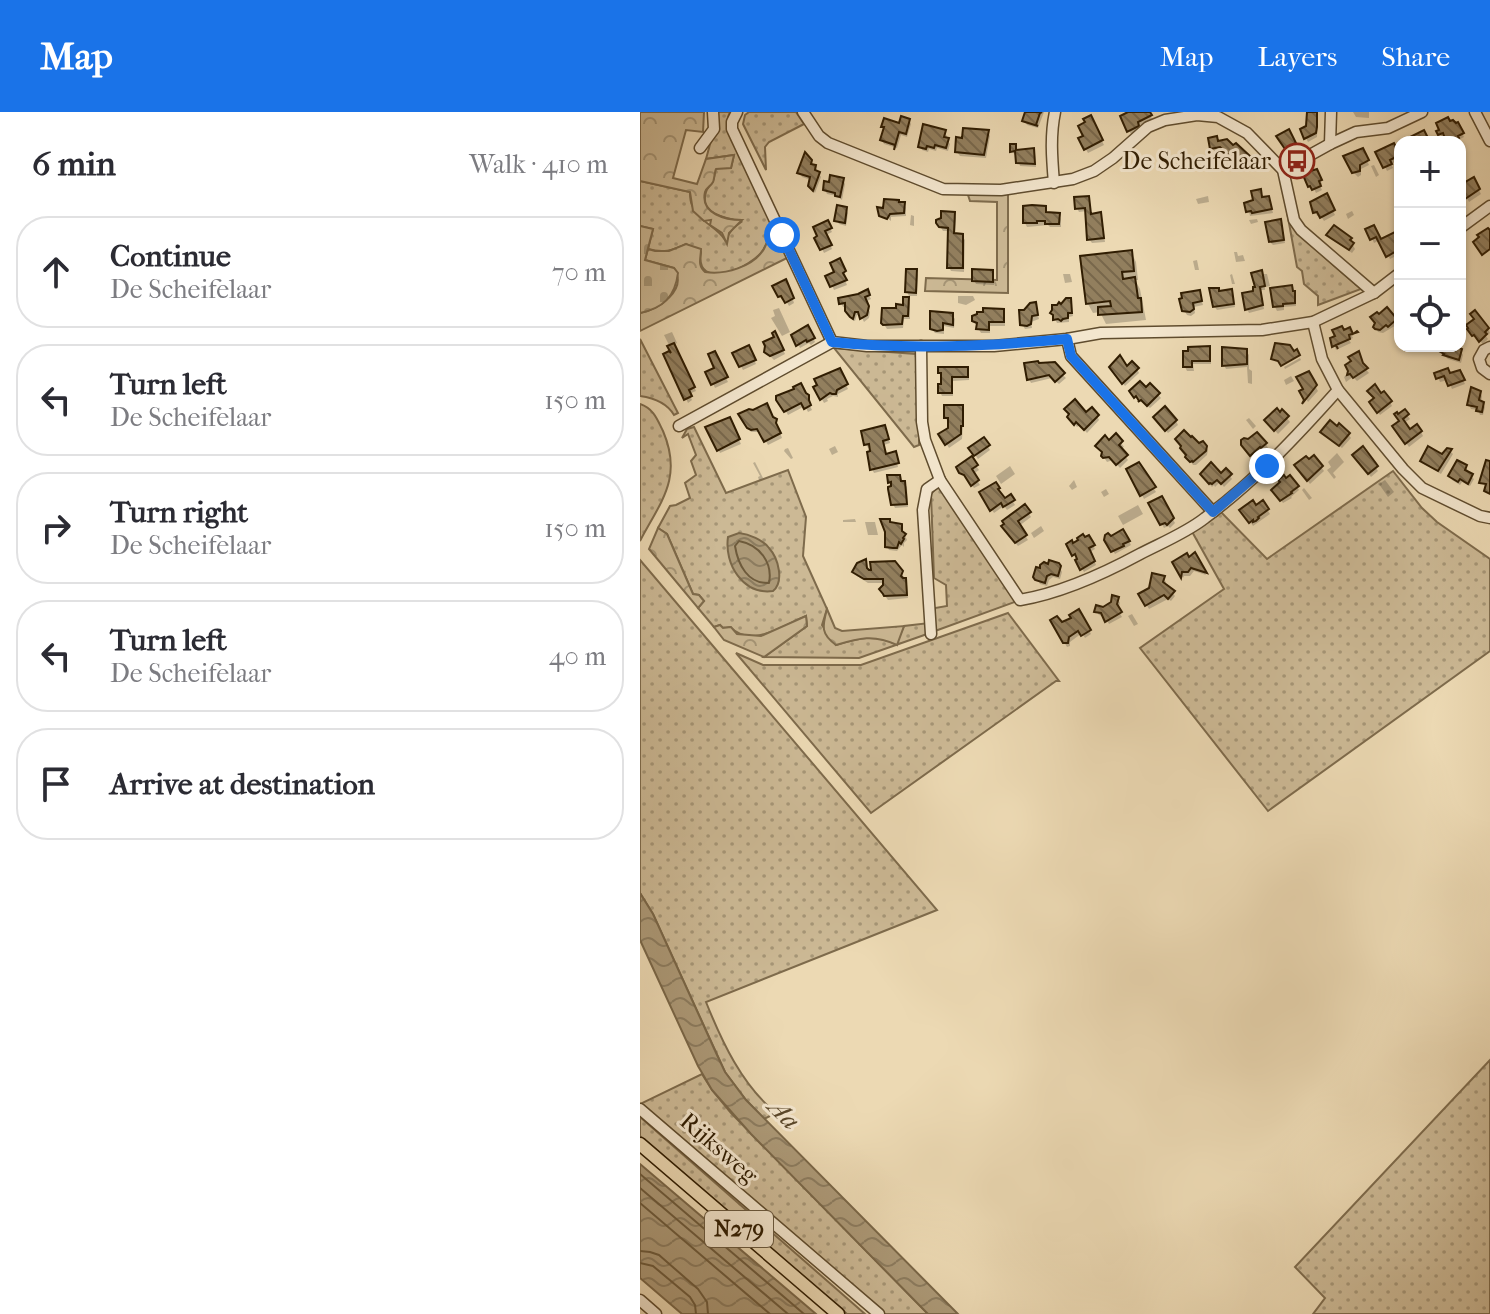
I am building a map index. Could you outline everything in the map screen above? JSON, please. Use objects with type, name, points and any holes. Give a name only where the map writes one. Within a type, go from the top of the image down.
[{"type":"main road","name":"Rijksweg","points":[[640,1144],[838,1314]]},
{"type":"street","points":[[700,148],[714,129],[713,112]]},
{"type":"street","points":[[737,112],[732,129],[832,342]]},
{"type":"street","points":[[803,112],[819,136],[828,143],[943,189],[1001,190],[1054,183],[1094,171],[1165,116],[1218,117],[1247,133],[1283,170],[1294,220],[1301,230],[1374,293]]},
{"type":"street","points":[[1054,183],[1051,147],[1055,112]]},
{"type":"street","points":[[1330,144],[1331,112]]},
{"type":"street","points":[[1283,170],[1356,132],[1388,128],[1422,112]]},
{"type":"street","points":[[1475,112],[1490,141]]},
{"type":"street","points":[[1466,224],[1490,206]]},
{"type":"street","points":[[679,426],[832,342],[867,346],[994,346],[1101,333],[1262,330],[1313,322],[1374,293],[1394,278]]},
{"type":"street","points":[[1313,322],[1322,359],[1338,390],[1403,469],[1422,488],[1490,518]]},
{"type":"street","points":[[1067,339],[1071,356],[1213,512]]},
{"type":"street","points":[[921,346],[922,422],[925,440],[940,480],[1020,600],[1038,597],[1106,573],[1203,520],[1267,466],[1338,390]]},
{"type":"street","points":[[1490,347],[1479,359],[1482,368],[1490,374]]},
{"type":"street","points":[[931,634],[923,510],[927,489],[940,480]]},
{"type":"street","name":"Rijksweg","points":[[640,1109],[879,1314]]},
{"type":"street","points":[[640,1300],[656,1314]]},
{"type":"green space","points":[[640,112],[704,112],[703,132],[686,130],[673,178],[697,184],[706,159],[734,155],[731,168],[716,169],[704,200],[710,211],[729,219],[742,220],[729,233],[727,244],[722,233],[710,225],[711,220],[704,221],[693,211],[690,192],[640,181]]},
{"type":"green space","points":[[715,112],[730,112],[730,129],[771,220],[767,243],[757,257],[737,269],[715,274],[706,271],[701,264],[701,252],[686,244],[667,251],[648,249],[653,229],[640,226],[640,181],[690,192],[695,211],[725,240],[741,222],[715,214],[706,206],[707,191],[716,168],[731,168],[734,155],[706,159]]},
{"type":"green space","points":[[749,112],[796,112],[804,124],[769,142],[765,147],[766,170],[743,124]]},
{"type":"green space","points":[[1008,189],[1008,293],[925,291],[926,278],[997,280],[997,202],[970,201],[967,192]]},
{"type":"green space","points":[[1287,212],[1311,244],[1361,289],[1318,305],[1318,296],[1304,284],[1302,271],[1297,267]]},
{"type":"green space","points":[[771,216],[791,256],[640,331],[640,313],[663,303],[677,284],[674,268],[645,260],[648,249],[669,251],[686,244],[701,249],[700,264],[705,272],[730,271],[753,261],[764,249],[769,237]]},
{"type":"green space","points":[[640,226],[653,229],[645,260],[674,268],[678,273],[671,295],[655,308],[640,313]]},
{"type":"green space","points":[[640,339],[678,413],[674,415],[660,402],[640,396]]},
{"type":"green space","points":[[834,348],[916,354],[919,364],[919,445],[914,447]]},
{"type":"green space","points":[[640,404],[657,419],[669,448],[671,462],[667,489],[640,541]]},
{"type":"green space","points":[[694,427],[726,493],[788,470],[806,517],[803,556],[827,609],[822,625],[836,645],[866,638],[896,644],[904,626],[929,623],[930,633],[859,658],[764,657],[807,626],[806,616],[758,636],[748,636],[730,627],[714,627],[698,608],[704,601],[693,594],[667,534],[658,528],[670,506],[690,498],[685,483],[696,475],[691,461],[696,455],[688,434],[682,438],[687,429]]},
{"type":"green space","points":[[1393,471],[1437,522],[1490,559],[1490,651],[1268,811],[1140,648],[1224,589],[1190,528],[1217,508],[1267,559]]},
{"type":"green space","points":[[945,485],[1020,600],[935,631],[935,608],[947,606],[946,585],[934,578],[931,494],[937,487]]},
{"type":"green space","points":[[658,528],[667,534],[693,594],[704,601],[698,608],[649,549]]},
{"type":"green space","points":[[640,560],[937,910],[706,1002],[743,1076],[776,1113],[764,1119],[725,1072],[653,914],[640,893]]},
{"type":"green space","points":[[827,609],[835,628],[842,631],[904,626],[897,645],[866,638],[836,645],[824,630]]},
{"type":"green space","points":[[1008,613],[1059,681],[871,813],[736,653],[763,665],[861,665]]},
{"type":"green space","points":[[806,616],[807,626],[764,657],[724,640],[714,627],[731,627],[737,634],[761,636]]},
{"type":"green space","points":[[1490,1060],[1490,1314],[1313,1314],[1325,1298],[1295,1267]]},
{"type":"green space","points":[[702,1074],[731,1113],[928,1314],[882,1314],[640,1104]]},
{"type":"green space","points":[[640,1117],[865,1314],[847,1314],[640,1136]]},
{"type":"water","points":[[739,533],[760,540],[772,553],[778,564],[779,576],[773,591],[753,588],[738,576],[729,557],[728,537]]},
{"type":"water","points":[[640,893],[653,914],[725,1072],[746,1100],[958,1314],[928,1314],[751,1134],[712,1090],[640,940]]},
{"type":"water","points":[[640,1164],[816,1314],[682,1314],[640,1278]]},
{"type":"building","points":[[1025,112],[1042,112],[1038,126],[1022,121]]},
{"type":"building","points":[[1128,112],[1150,112],[1152,115],[1127,132],[1120,116]]},
{"type":"building","points":[[1307,112],[1317,112],[1317,127],[1316,133],[1304,139],[1300,129],[1306,126]]},
{"type":"building","points":[[1091,115],[1103,140],[1084,150],[1078,138],[1083,136],[1078,126]]},
{"type":"building","points":[[901,116],[910,119],[906,134],[899,132],[894,150],[895,145],[880,140],[884,127],[881,127],[884,118],[899,123]]},
{"type":"building","points":[[1448,117],[1450,121],[1458,122],[1464,133],[1458,136],[1438,135],[1436,123]]},
{"type":"building","points":[[923,124],[946,130],[944,137],[949,138],[946,148],[935,145],[926,149],[918,147]]},
{"type":"building","points":[[963,128],[989,130],[984,155],[955,152],[956,137],[962,138]]},
{"type":"building","points":[[1289,129],[1296,143],[1285,149],[1276,136]]},
{"type":"building","points":[[1424,130],[1427,136],[1412,136]]},
{"type":"building","points":[[1217,136],[1218,141],[1227,139],[1233,145],[1236,143],[1250,156],[1240,166],[1220,147],[1210,149],[1208,138]]},
{"type":"building","points":[[1394,143],[1392,164],[1383,168],[1375,152]]},
{"type":"building","points":[[1010,144],[1016,144],[1016,150],[1034,148],[1035,164],[1016,163],[1015,151],[1010,152]]},
{"type":"building","points":[[1363,148],[1369,160],[1360,165],[1360,171],[1352,173],[1343,156]]},
{"type":"building","points":[[805,152],[812,160],[811,164],[816,165],[815,170],[820,172],[813,191],[808,186],[810,177],[797,173]]},
{"type":"building","points":[[1317,169],[1321,186],[1312,190],[1303,175]]},
{"type":"building","points":[[830,175],[844,178],[840,197],[823,190],[824,181],[829,182]]},
{"type":"building","points":[[1474,177],[1480,189],[1466,198],[1466,181]]},
{"type":"building","points":[[1261,189],[1262,197],[1269,196],[1272,209],[1246,212],[1244,203],[1253,200],[1251,191]]},
{"type":"building","points":[[1327,193],[1335,210],[1320,218],[1317,212],[1313,213],[1310,202]]},
{"type":"building","points":[[1089,196],[1091,214],[1101,212],[1104,238],[1087,240],[1085,208],[1075,209],[1074,197]]},
{"type":"building","points":[[884,199],[905,202],[904,213],[890,214],[887,219],[879,216],[877,207],[883,208]]},
{"type":"building","points":[[837,205],[847,207],[845,223],[834,221]]},
{"type":"building","points":[[1023,206],[1046,206],[1046,212],[1060,213],[1059,224],[1045,224],[1045,221],[1023,223]]},
{"type":"building","points":[[941,211],[955,212],[954,233],[963,234],[963,268],[947,268],[948,228],[939,227],[936,223],[941,218]]},
{"type":"building","points":[[1281,219],[1284,240],[1269,242],[1265,222]]},
{"type":"building","points":[[828,220],[832,228],[825,231],[832,245],[820,250],[813,227]]},
{"type":"building","points":[[1334,225],[1352,238],[1350,240],[1354,243],[1349,250],[1326,235]]},
{"type":"building","points":[[1374,225],[1381,239],[1394,232],[1394,252],[1386,257],[1376,237],[1370,240],[1365,229]]},
{"type":"building","points":[[1488,228],[1490,249],[1482,255],[1473,242]]},
{"type":"building","points":[[1132,250],[1134,271],[1122,272],[1123,279],[1135,277],[1142,312],[1098,315],[1098,307],[1111,306],[1110,301],[1086,304],[1080,256]]},
{"type":"building","points":[[840,258],[847,280],[830,287],[825,276],[834,272],[830,263]]},
{"type":"building","points":[[906,269],[917,269],[916,293],[905,292]]},
{"type":"building","points":[[972,269],[993,270],[993,282],[972,281]]},
{"type":"building","points":[[1262,270],[1265,286],[1260,287],[1263,305],[1245,310],[1242,293],[1253,291],[1255,287],[1251,273]]},
{"type":"building","points":[[786,279],[794,298],[785,303],[772,286]]},
{"type":"building","points":[[1292,285],[1295,303],[1273,307],[1270,288]]},
{"type":"building","points":[[1209,288],[1219,288],[1219,291],[1232,289],[1234,304],[1213,307]]},
{"type":"building","points":[[868,289],[870,295],[865,297],[869,306],[867,315],[860,319],[858,312],[855,312],[853,319],[845,311],[845,303],[839,304],[838,298]]},
{"type":"building","points":[[1200,290],[1202,301],[1193,303],[1194,309],[1190,312],[1182,311],[1181,293]]},
{"type":"building","points":[[903,297],[909,297],[908,316],[903,316],[902,324],[883,325],[882,308],[903,305]]},
{"type":"building","points":[[1066,298],[1071,298],[1072,313],[1061,321],[1053,320],[1050,313],[1052,305],[1061,304]]},
{"type":"building","points":[[1036,302],[1038,315],[1032,316],[1031,324],[1020,325],[1019,310]]},
{"type":"building","points":[[1387,307],[1394,315],[1394,322],[1388,327],[1375,329],[1370,317],[1377,312],[1379,314]]},
{"type":"building","points":[[983,308],[1004,309],[1004,322],[989,322],[989,330],[976,329],[977,323],[972,321],[972,316],[983,312]]},
{"type":"building","points":[[1475,310],[1489,328],[1479,342],[1467,329],[1466,325],[1474,319],[1470,314]]},
{"type":"building","points":[[930,311],[953,313],[953,325],[943,323],[943,330],[930,329]]},
{"type":"building","points":[[808,325],[815,338],[796,346],[791,335]]},
{"type":"building","points":[[1350,327],[1353,334],[1349,335],[1350,339],[1332,347],[1330,338],[1335,336],[1332,330]]},
{"type":"building","points":[[775,331],[784,350],[770,356],[764,352],[763,342],[774,337],[772,333]]},
{"type":"building","points":[[674,343],[695,387],[689,390],[692,396],[684,400],[663,354],[671,353],[667,346]]},
{"type":"building","points":[[1275,343],[1290,345],[1300,355],[1281,366],[1271,359]]},
{"type":"building","points":[[749,345],[756,360],[739,367],[732,353]]},
{"type":"building","points":[[1210,346],[1210,361],[1192,361],[1192,367],[1183,367],[1183,351],[1188,351],[1188,347]]},
{"type":"building","points":[[1222,347],[1247,349],[1247,364],[1222,366]]},
{"type":"building","points":[[715,351],[728,377],[711,385],[705,372],[714,368],[708,354]]},
{"type":"building","points":[[1359,351],[1368,368],[1353,378],[1347,375],[1345,365],[1351,361],[1348,357]]},
{"type":"building","points":[[1441,352],[1461,352],[1459,360]]},
{"type":"building","points":[[1120,355],[1127,366],[1132,361],[1139,368],[1122,384],[1109,367]]},
{"type":"building","points":[[1055,362],[1065,373],[1055,382],[1049,375],[1027,380],[1024,363]]},
{"type":"building","points":[[938,367],[968,367],[968,377],[952,377],[952,393],[938,393],[941,373],[938,373]]},
{"type":"building","points":[[840,368],[848,384],[837,390],[836,394],[830,393],[820,400],[813,387],[817,385],[814,379]]},
{"type":"building","points":[[1448,368],[1450,373],[1460,370],[1465,380],[1448,386],[1444,376],[1436,379],[1434,373]]},
{"type":"building","points":[[1309,371],[1317,385],[1302,404],[1304,400],[1299,391],[1303,389],[1296,377]]},
{"type":"building","points":[[1140,381],[1146,387],[1150,383],[1160,393],[1147,406],[1141,400],[1138,402],[1129,391]]},
{"type":"building","points":[[801,383],[811,405],[804,409],[801,403],[784,412],[776,396]]},
{"type":"building","points":[[1375,384],[1392,401],[1377,413],[1369,402],[1374,398],[1367,391]]},
{"type":"building","points":[[1471,387],[1481,391],[1479,400],[1484,402],[1482,412],[1476,411],[1477,407],[1467,405]]},
{"type":"building","points":[[1075,399],[1086,412],[1092,407],[1099,415],[1084,430],[1076,422],[1074,425],[1064,409]]},
{"type":"building","points":[[767,403],[781,433],[764,442],[757,429],[747,428],[738,414]]},
{"type":"building","points":[[944,405],[963,405],[961,434],[945,445],[938,434],[948,428]]},
{"type":"building","points":[[1165,406],[1177,420],[1165,431],[1153,417]]},
{"type":"building","points":[[1277,408],[1289,416],[1274,431],[1264,420]]},
{"type":"building","points":[[1405,409],[1409,414],[1403,419],[1410,429],[1417,424],[1422,431],[1405,444],[1392,426],[1399,421],[1394,414]]},
{"type":"building","points":[[730,417],[740,439],[717,451],[705,427]]},
{"type":"building","points":[[1330,420],[1350,433],[1339,446],[1320,432]]},
{"type":"building","points":[[885,425],[889,439],[883,441],[886,454],[896,451],[899,463],[870,470],[869,444],[864,445],[861,431]]},
{"type":"building","points":[[1184,430],[1207,446],[1206,451],[1193,462],[1185,457],[1175,439]]},
{"type":"building","points":[[1257,432],[1267,443],[1250,456],[1241,445],[1241,440]]},
{"type":"building","points":[[1116,433],[1123,441],[1119,445],[1128,455],[1116,465],[1109,457],[1103,458],[1102,452],[1095,446],[1105,435],[1109,440]]},
{"type":"building","points":[[984,437],[990,445],[974,456],[968,448]]},
{"type":"building","points":[[1363,446],[1378,466],[1368,474],[1352,455]]},
{"type":"building","points":[[1428,446],[1442,454],[1447,448],[1452,449],[1438,471],[1420,461]]},
{"type":"building","points":[[1314,455],[1323,466],[1307,481],[1294,465],[1306,456],[1309,459]]},
{"type":"building","points":[[972,456],[978,465],[972,469],[979,480],[971,486],[956,467]]},
{"type":"building","points":[[1457,460],[1467,465],[1465,470],[1473,474],[1468,484],[1448,476]]},
{"type":"building","points":[[1486,460],[1490,461],[1490,494],[1484,491],[1486,484],[1479,483]]},
{"type":"building","points":[[1139,462],[1156,487],[1140,496],[1126,469]]},
{"type":"building","points":[[1211,462],[1221,473],[1226,468],[1232,474],[1221,484],[1217,480],[1209,484],[1200,474]]},
{"type":"building","points":[[887,475],[900,475],[901,481],[905,481],[907,504],[891,505],[888,487],[891,482],[888,483]]},
{"type":"building","points":[[1284,475],[1286,478],[1290,475],[1299,486],[1280,501],[1271,490]]},
{"type":"building","points":[[996,482],[1005,498],[1011,494],[1015,500],[1003,507],[1001,503],[990,511],[979,492]]},
{"type":"building","points":[[1162,496],[1174,518],[1167,525],[1160,525],[1148,503]]},
{"type":"building","points":[[1253,500],[1256,505],[1263,500],[1269,509],[1249,523],[1239,510]]},
{"type":"building","points":[[1025,504],[1031,512],[1018,521],[1027,535],[1015,543],[1001,526],[1004,524],[1002,521]]},
{"type":"building","points":[[880,519],[902,524],[902,531],[906,534],[897,548],[885,547],[885,532]]},
{"type":"building","points":[[1123,529],[1130,541],[1111,552],[1104,540],[1105,535],[1108,533],[1111,536]]},
{"type":"building","points":[[1083,534],[1085,537],[1089,535],[1095,545],[1089,548],[1095,561],[1080,570],[1075,554],[1072,556],[1066,544],[1072,540],[1073,543]]},
{"type":"building","points":[[1195,552],[1207,573],[1191,568],[1188,572],[1182,572],[1181,578],[1172,562]]},
{"type":"building","points":[[866,559],[869,570],[870,562],[895,561],[903,571],[901,576],[906,578],[907,595],[884,596],[879,589],[883,579],[864,579],[852,572],[857,563]]},
{"type":"building","points":[[1049,560],[1061,566],[1058,576],[1047,576],[1045,583],[1035,580],[1036,567],[1040,568],[1044,562],[1048,564]]},
{"type":"building","points":[[1152,573],[1165,576],[1163,582],[1175,591],[1168,599],[1164,595],[1145,606],[1138,594],[1149,588]]},
{"type":"building","points":[[1112,595],[1119,597],[1117,604],[1122,612],[1105,622],[1101,613],[1094,612],[1096,605],[1103,607],[1111,602]]},
{"type":"building","points":[[1079,609],[1091,630],[1081,636],[1078,631],[1069,637],[1068,643],[1063,643],[1050,620],[1057,616],[1062,622]]},
{"type":"place","name":"De Scheifelaar","points":[[1297,161]]},
{"type":"route","points":[[782,235],[832,342],[867,346],[994,346],[1067,339],[1071,356],[1213,512],[1267,466]]},
{"type":"water label","name":"Aa","points":[[784,1114]]}]
